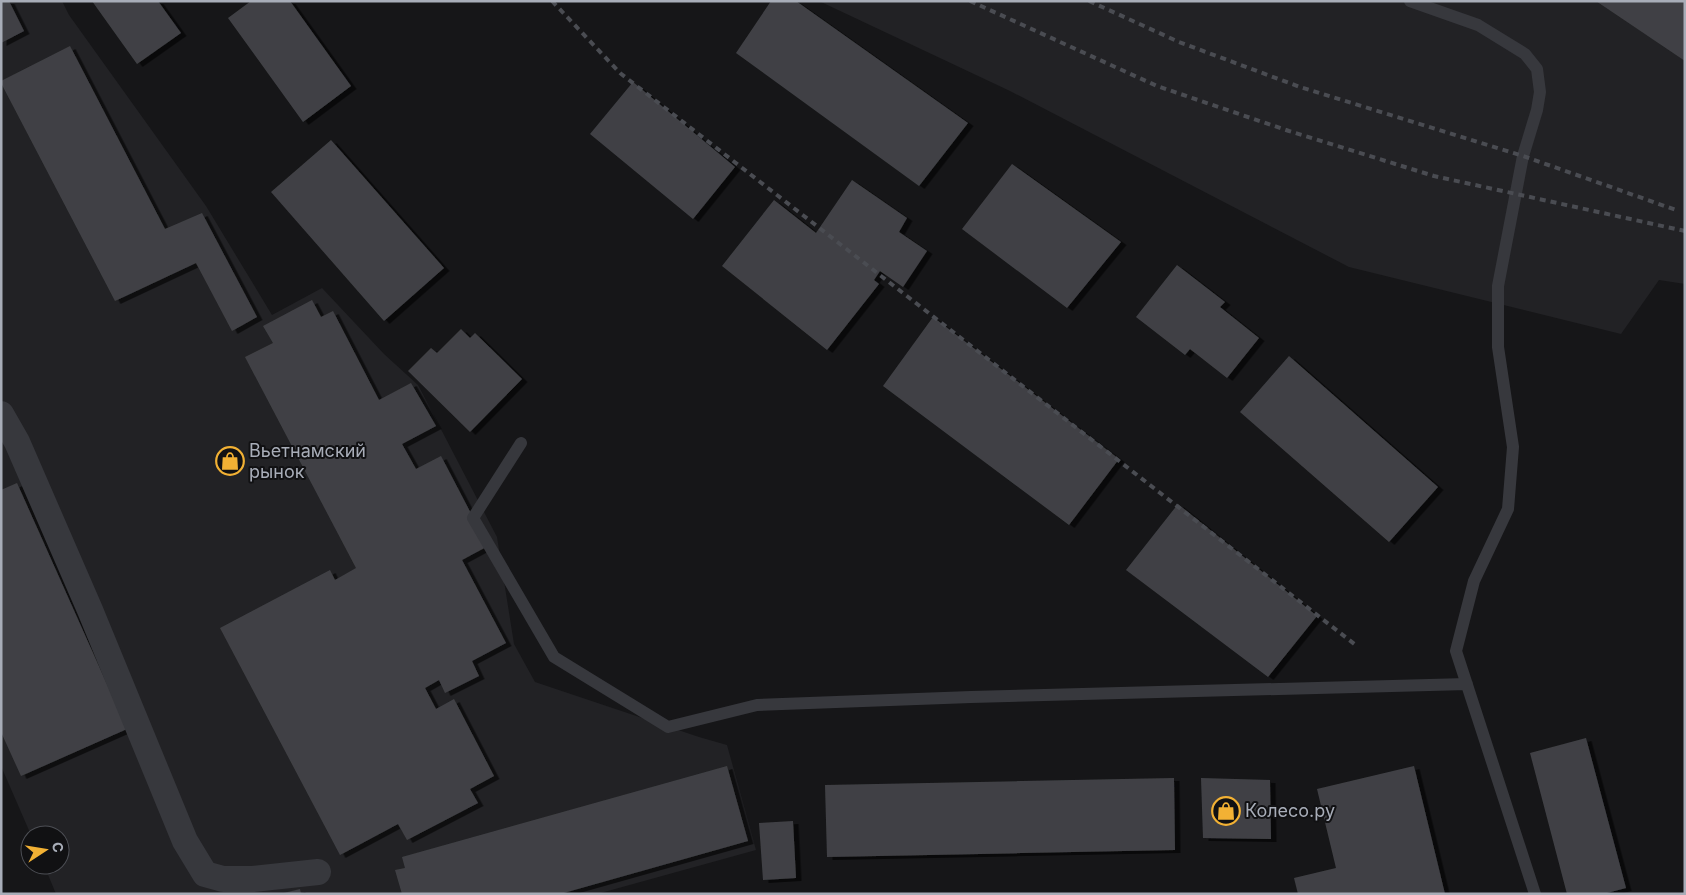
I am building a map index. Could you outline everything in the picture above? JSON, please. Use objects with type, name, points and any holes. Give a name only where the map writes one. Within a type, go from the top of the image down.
[{"type":"street","points":[[1,414],[17,442],[56,531],[186,841],[206,874],[223,879],[253,879],[318,872]]},
{"type":"lane","points":[[1410,1],[1478,24],[1525,54],[1537,69],[1540,92],[1537,110],[1523,156],[1498,286],[1498,347],[1513,447],[1508,508],[1474,580],[1456,651],[1535,894]]},
{"type":"lane","points":[[522,443],[473,518],[554,657],[668,727],[757,705],[971,697],[1467,684]]},
{"type":"shaded area","name":"Вьетнамский рынок","points":[[1,1],[62,1],[69,15],[206,206],[272,315],[322,288],[384,354],[418,385],[497,537],[514,644],[535,682],[727,745],[756,850],[597,894],[56,894],[48,875],[70,875],[70,825],[27,825],[1,766]]},
{"type":"shaded area","points":[[819,1],[1685,1],[1685,284],[1659,280],[1621,334],[1349,267],[1010,91]]},
{"type":"building","points":[[1,1],[9,1],[24,31],[1,43]]},
{"type":"building","points":[[92,1],[158,1],[181,33],[137,64]]},
{"type":"building","points":[[251,1],[290,1],[351,86],[303,122],[228,18]]},
{"type":"building","points":[[771,1],[796,1],[968,123],[919,186],[736,53]]},
{"type":"building","points":[[1596,1],[1685,1],[1685,61]]},
{"type":"building","points":[[70,46],[165,229],[202,213],[257,317],[232,331],[196,263],[115,301],[1,83],[1,81]]},
{"type":"building","points":[[633,82],[735,167],[693,219],[590,134]]},
{"type":"building","points":[[331,140],[444,268],[384,321],[271,192]]},
{"type":"building","points":[[1012,164],[1121,242],[1067,308],[962,229]]},
{"type":"building","points":[[852,180],[907,218],[899,232],[927,251],[903,287],[880,271],[874,280],[879,284],[827,350],[722,266],[774,200],[816,233]]},
{"type":"building","points":[[1177,265],[1225,302],[1220,307],[1259,338],[1227,378],[1190,349],[1185,355],[1136,317]]},
{"type":"building","points":[[312,300],[321,317],[333,311],[379,400],[411,383],[436,426],[402,444],[416,469],[441,456],[488,546],[462,560],[506,643],[472,661],[479,676],[445,693],[439,680],[425,688],[436,709],[454,699],[494,776],[470,789],[478,803],[407,840],[398,824],[340,855],[220,628],[330,570],[335,580],[356,568],[245,357],[273,343],[263,326]]},
{"type":"building","points":[[933,317],[1119,459],[1069,525],[883,386]]},
{"type":"building","points":[[461,329],[470,338],[475,333],[522,379],[470,432],[408,371],[431,348],[437,353]]},
{"type":"building","points":[[1289,356],[1438,487],[1389,542],[1240,412]]},
{"type":"building","points":[[17,483],[127,729],[21,776],[1,732],[1,490]]},
{"type":"building","points":[[1178,504],[1317,616],[1268,677],[1126,570]]},
{"type":"building","points":[[1586,738],[1626,888],[1603,894],[1567,894],[1530,753]]},
{"type":"building","points":[[727,766],[748,841],[560,894],[402,894],[395,870],[405,868],[402,857]]},
{"type":"building","points":[[1414,766],[1445,894],[1298,894],[1294,878],[1336,868],[1317,789]]},
{"type":"building","points":[[1174,778],[1175,850],[827,857],[825,785]]},
{"type":"building","points":[[1201,778],[1270,780],[1271,839],[1203,838]]},
{"type":"building","points":[[793,821],[796,878],[763,880],[759,823]]},
{"type":"building","points":[[300,889],[301,894],[284,894],[284,893]]},
{"type":"railway","points":[[552,1],[620,73],[1357,646]]},
{"type":"railway","points":[[970,1],[1157,86],[1289,131],[1434,176],[1685,231]]},
{"type":"railway","points":[[1089,1],[1179,42],[1300,87],[1523,156],[1676,210]]},
{"type":"place","name":"Вьетнамский рынок","points":[[230,461]]},
{"type":"place","name":"Колесо.ру","points":[[1226,811]]}]
